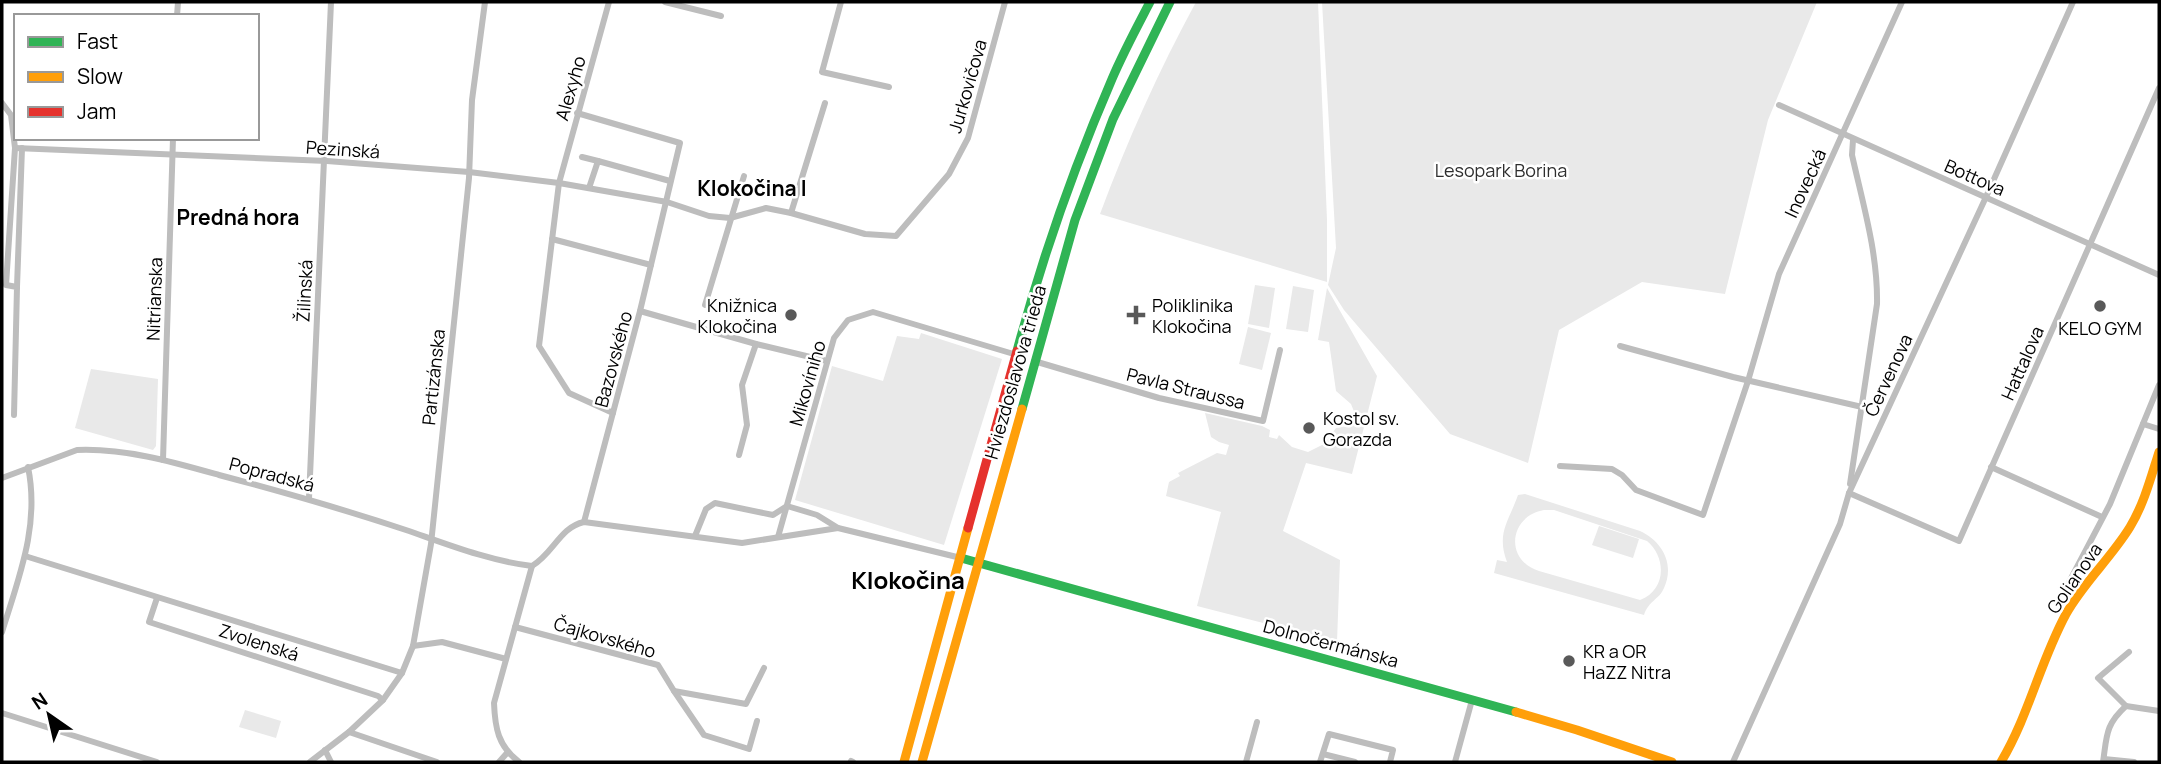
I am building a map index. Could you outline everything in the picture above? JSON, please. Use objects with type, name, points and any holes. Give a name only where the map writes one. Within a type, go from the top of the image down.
[{"type":"street","name":"Žilinská","points":[[309,498],[331,2]]},
{"type":"street","name":"Partizánska","points":[[310,762],[349,732],[383,699],[402,673],[413,646],[431,538],[469,172],[472,100],[485,2]]},
{"type":"street","name":"Alexyho","points":[[609,2],[559,183],[539,346],[569,393],[614,412]]},
{"type":"street","points":[[665,2],[721,16]]},
{"type":"street","points":[[841,2],[821,72],[889,87]]},
{"type":"street","name":"Jurkovičova","points":[[667,202],[709,216],[730,218],[766,208],[865,234],[896,236],[949,174],[968,138],[1005,2]]},
{"type":"street","name":"Hviezdoslavova trieda","points":[[904,762],[1036,286],[1075,169],[1113,76],[1150,2]]},
{"type":"street","name":"Hviezdoslavova trieda","points":[[922,762],[1075,220],[1113,119],[1170,2]]},
{"type":"street","name":"Inovecká","points":[[1560,466],[1612,469],[1636,490],[1703,515],[1748,381],[1779,274],[1902,2]]},
{"type":"street","name":"Červenova","points":[[1733,762],[1836,533],[1849,493],[2073,2]]},
{"type":"street","name":"Hattalova","points":[[1849,493],[1959,541],[2159,88]]},
{"type":"street","points":[[2,103],[11,115],[14,127]]},
{"type":"street","points":[[791,213],[825,103]]},
{"type":"street","name":"Bottova","points":[[1779,105],[2159,275]]},
{"type":"street","name":"Bazovského","points":[[577,113],[680,143],[640,311],[584,522]]},
{"type":"street","points":[[1849,493],[1878,289],[1874,256],[1852,155],[1853,139]]},
{"type":"street","points":[[14,415],[18,287],[17,140]]},
{"type":"street","name":"Nitrianska","points":[[163,460],[173,140]]},
{"type":"street","name":"Pezinská","points":[[19,148],[324,161],[469,172],[559,183],[667,202]]},
{"type":"street","points":[[18,287],[4,285],[19,148]]},
{"type":"street","points":[[582,157],[670,181]]},
{"type":"street","points":[[589,188],[598,161]]},
{"type":"street","points":[[705,305],[744,176]]},
{"type":"street","points":[[552,239],[651,265]]},
{"type":"street","points":[[640,311],[756,345],[827,362]]},
{"type":"street","name":"Mikovíniho","points":[[778,537],[834,338],[848,320],[873,312],[1017,355]]},
{"type":"street","points":[[739,455],[747,425],[742,385],[756,345]]},
{"type":"street","points":[[1620,346],[1748,381],[1862,408]]},
{"type":"street","name":"Pavla Straussa","points":[[1034,361],[1159,398],[1263,421],[1280,350]]},
{"type":"street","points":[[1017,355],[1034,361]]},
{"type":"street","name":"Golianova","points":[[2066,589],[2110,504],[2159,385]]},
{"type":"street","points":[[2143,424],[2159,429]]},
{"type":"street","name":"Popradská","points":[[2,478],[77,450],[90,449],[163,460],[309,498],[464,550],[532,566]]},
{"type":"street","name":"Golianova","points":[[2001,762],[2022,724],[2053,640],[2066,614],[2131,526],[2159,452]]},
{"type":"street","points":[[2,632],[30,540],[33,513],[28,467]]},
{"type":"street","points":[[1991,467],[2102,517]]},
{"type":"street","points":[[695,536],[706,509],[715,503],[773,515],[787,506],[817,515],[838,528],[961,558]]},
{"type":"street","points":[[519,762],[507,753],[495,726],[494,703],[532,566],[546,556],[567,530],[584,522],[742,543],[838,528]]},
{"type":"street","name":"Zvolenská","points":[[25,556],[402,673]]},
{"type":"street","name":"Dolnočermánska","points":[[961,558],[1472,699],[1588,733],[1672,762]]},
{"type":"street","name":"Zvolenská","points":[[157,598],[149,621],[383,699]]},
{"type":"street","name":"Čajkovského","points":[[515,627],[658,665],[704,736],[749,749],[757,722]]},
{"type":"street","points":[[413,646],[442,642],[506,659]]},
{"type":"street","points":[[2129,652],[2098,678],[2126,706],[2159,711]]},
{"type":"street","points":[[674,691],[746,704],[764,668]]},
{"type":"street","points":[[1455,762],[1472,699]]},
{"type":"street","points":[[2126,706],[2115,715],[2108,728],[2103,760],[2134,762]]},
{"type":"street","points":[[2,713],[156,762]]},
{"type":"street","points":[[1246,762],[1257,722]]},
{"type":"street","points":[[913,726],[930,731]]},
{"type":"street","points":[[349,732],[437,762]]},
{"type":"street","points":[[1320,762],[1329,734],[1393,750],[1390,762]]},
{"type":"street","points":[[325,750],[331,762]]},
{"type":"street","points":[[499,762],[507,753]]},
{"type":"street","points":[[1323,754],[1355,762]]},
{"type":"green space","points":[[1196,2],[1318,2],[1327,282],[1100,214],[1144,106]]},
{"type":"green space","name":"Lesopark Borina","points":[[1322,2],[1817,2],[1768,120],[1725,294],[1642,282],[1559,330],[1528,463],[1450,434],[1344,310],[1328,285],[1336,248]]},
{"type":"green space","points":[[1255,285],[1275,288],[1269,328],[1248,324]]},
{"type":"green space","points":[[1293,286],[1314,290],[1308,332],[1286,329]]},
{"type":"green space","points":[[1327,288],[1377,376],[1352,474],[1306,463],[1283,531],[1340,560],[1337,642],[1197,606],[1221,512],[1166,496],[1169,482],[1180,476],[1178,473],[1217,453],[1226,455],[1229,445],[1211,437],[1205,413],[1262,426],[1270,430],[1269,437],[1277,439],[1279,435],[1292,447],[1308,452],[1324,444],[1336,428],[1359,424],[1351,404],[1336,391],[1329,342],[1318,340]]},
{"type":"green space","points":[[1248,327],[1271,333],[1262,370],[1239,364]]},
{"type":"green space","points":[[921,333],[1002,359],[944,545],[795,500],[832,366],[883,381],[897,336],[919,339]]},
{"type":"green space","points":[[91,369],[158,379],[156,446],[153,450],[75,428]]},
{"type":"green space","points":[[1525,494],[1640,531],[1655,541],[1667,562],[1667,579],[1662,592],[1644,615],[1494,573],[1497,560],[1507,562],[1503,535],[1518,495]],"holes":[[[1554,510],[1647,541],[1654,548],[1660,565],[1661,573],[1655,589],[1640,600],[1539,571],[1528,565],[1520,558],[1516,548],[1518,529],[1532,514]]]},
{"type":"green space","points":[[1599,526],[1639,539],[1633,558],[1592,545]]},
{"type":"green space","points":[[245,710],[281,721],[276,738],[239,727]]},
{"type":"traffic: fast","points":[[1017,351],[1048,247],[1085,146],[1116,69],[1150,2]]},
{"type":"traffic: fast","points":[[1022,409],[1075,220],[1113,119],[1170,2]]},
{"type":"traffic: fast","points":[[961,558],[1516,712]]},
{"type":"traffic: slow","points":[[922,762],[1022,409]]},
{"type":"traffic: slow","points":[[2001,762],[2066,614],[2130,527],[2143,500],[2159,452]]},
{"type":"traffic: slow","points":[[904,762],[968,528]]},
{"type":"traffic: slow","points":[[1516,712],[1672,762]]},
{"type":"traffic: jam","points":[[968,528],[1017,351]]},
{"type":"place","name":"KELO GYM","points":[[2100,306]]},
{"type":"place","name":"Knižnica Klokočina","points":[[791,315]]},
{"type":"place","name":"Poliklinika Klokočina","points":[[1136,315]]},
{"type":"place","name":"Kostol sv. Gorazda","points":[[1309,428]]},
{"type":"place","name":"KR a OR HaZZ Nitra","points":[[1569,661]]},
{"type":"district","name":"Klokočina I","points":[[752,188]]},
{"type":"district","name":"Predná hora","points":[[238,217]]},
{"type":"district","name":"Klokočina","points":[[908,579]]}]
